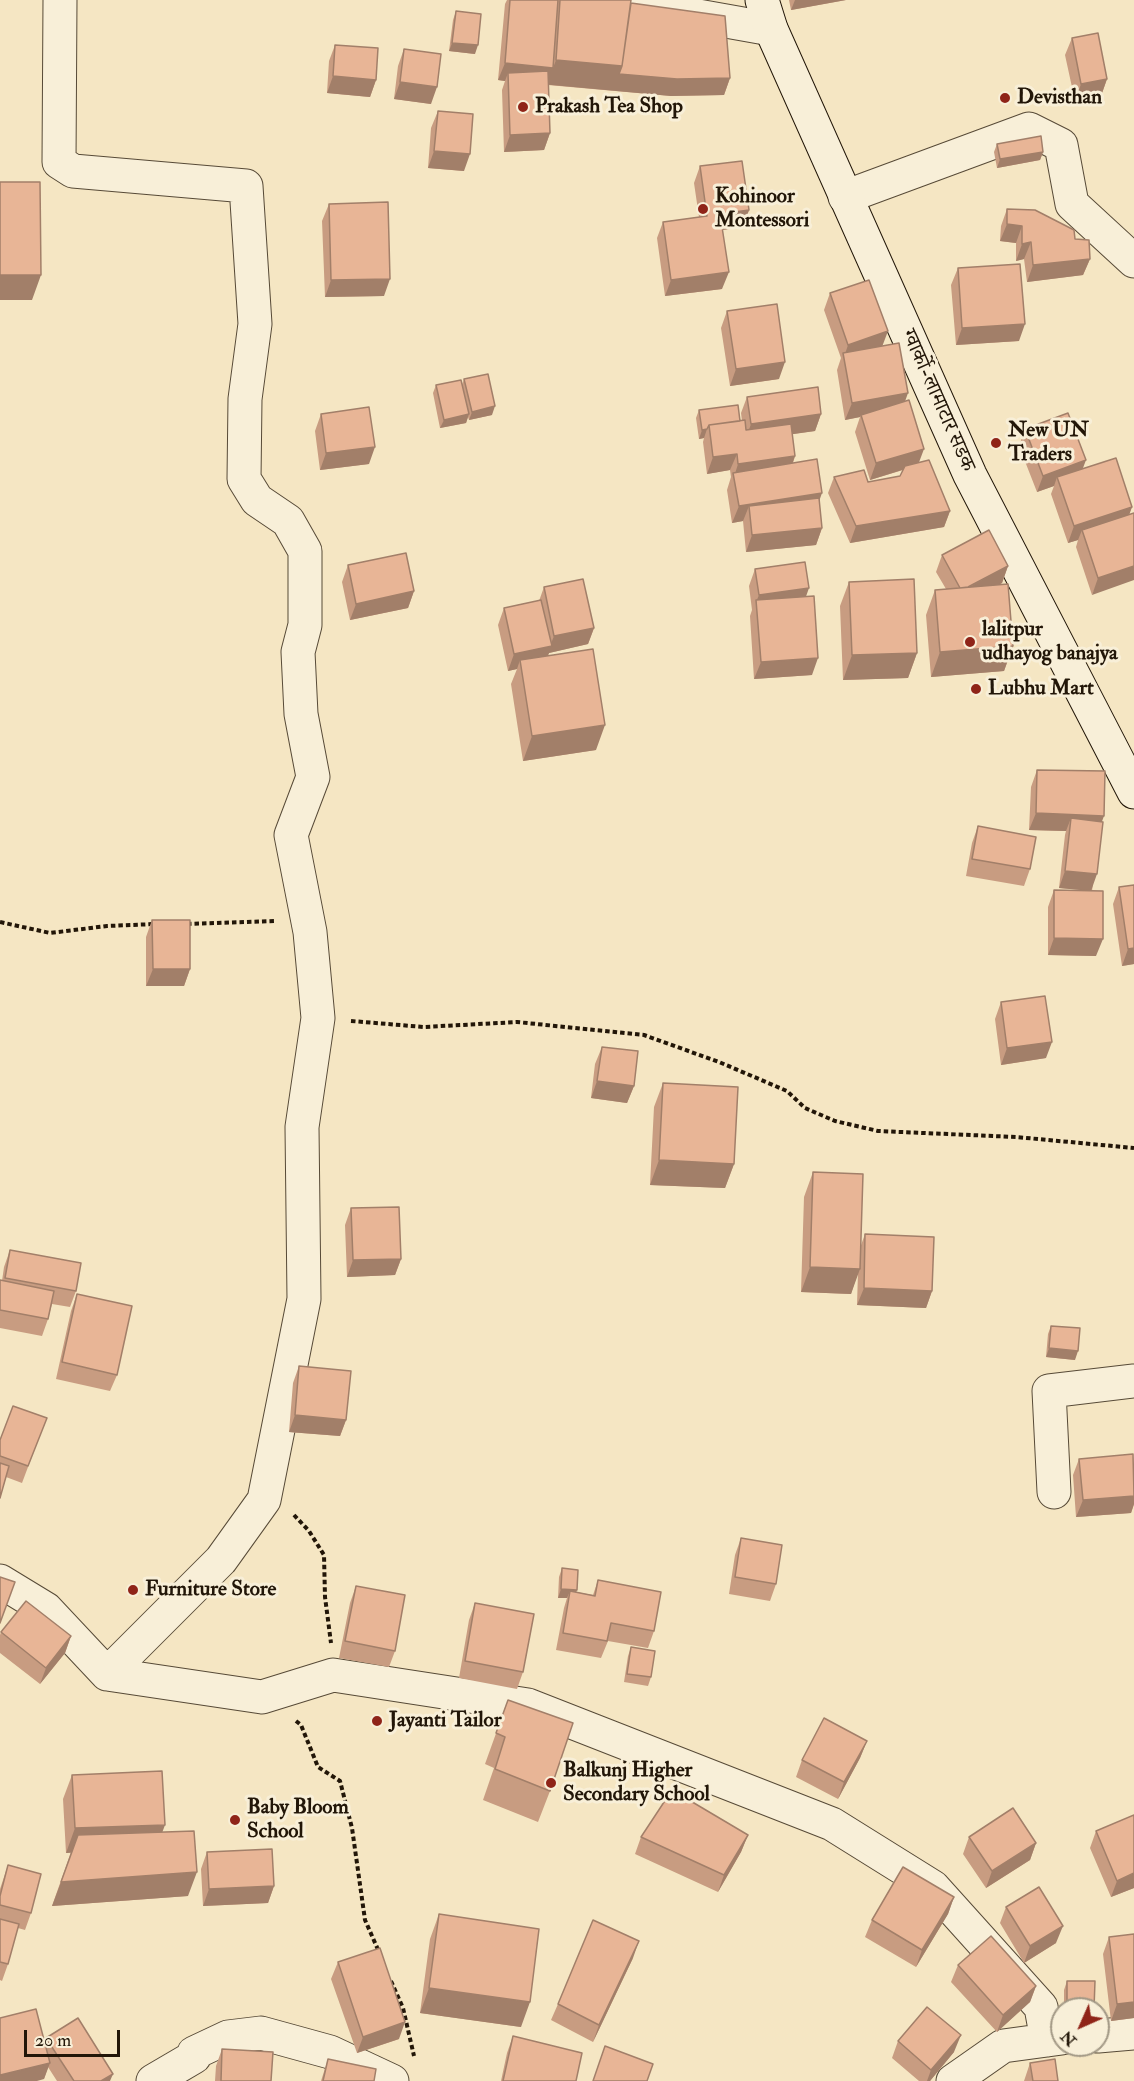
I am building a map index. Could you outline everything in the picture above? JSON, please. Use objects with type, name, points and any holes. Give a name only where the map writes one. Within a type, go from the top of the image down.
[{"type":"street","points":[[60,0],[59,162],[73,171],[246,186],[255,324],[245,399],[244,479],[257,500],[288,521],[305,551],[305,625],[298,652],[301,714],[314,777],[291,835],[310,932],[318,1018],[302,1127],[304,1299],[264,1500],[221,1560],[107,1674]]},
{"type":"street","points":[[608,0],[766,14]]},
{"type":"street","name":"ग्वार्को-लामाटार सडक","points":[[766,14],[845,197],[970,475],[1134,792]]},
{"type":"street","points":[[845,197],[1029,129],[1061,145],[1072,204],[1134,261]]},
{"type":"street","points":[[1054,1492],[1049,1391],[1134,1381]]},
{"type":"street","points":[[0,1581],[46,1609],[107,1674],[262,1697],[333,1675],[528,1705],[832,1824],[933,1887],[1041,2007],[1050,2029]]},
{"type":"street","points":[[153,2081],[194,2057],[194,2053],[228,2037],[261,2033],[404,2071]]},
{"type":"street","points":[[1110,2035],[1134,2033]]},
{"type":"street","points":[[953,2081],[1003,2046],[1050,2040]]},
{"type":"path","points":[[178,924],[285,921],[310,932]]},
{"type":"path","points":[[0,922],[50,933],[107,926],[166,924]]},
{"type":"path","points":[[318,1018],[424,1027],[517,1022],[644,1035],[778,1086],[787,1091],[805,1108],[856,1126],[878,1131],[1016,1137],[1134,1148]]},
{"type":"path","points":[[264,1500],[291,1512],[309,1531],[324,1555],[325,1597],[333,1675]]},
{"type":"path","points":[[262,1697],[301,1725],[318,1767],[340,1781],[352,1828],[365,1920],[379,1953]]},
{"type":"path","points":[[388,1975],[403,2008],[404,2071]]},
{"type":"building","points":[[510,0],[558,0],[553,68],[505,63]]},
{"type":"building","points":[[560,0],[631,0],[622,66],[556,60]]},
{"type":"building","points":[[631,3],[725,16],[730,78],[677,79],[619,74]]},
{"type":"building","points":[[456,11],[481,14],[478,45],[452,43]]},
{"type":"building","points":[[1098,33],[1107,79],[1081,84],[1072,38]]},
{"type":"building","points":[[335,45],[378,48],[376,80],[333,76]]},
{"type":"building","points":[[404,49],[441,54],[437,87],[400,82]]},
{"type":"building","points":[[548,71],[550,133],[510,135],[508,73]]},
{"type":"building","points":[[438,111],[473,114],[470,154],[434,151]]},
{"type":"building","points":[[1041,136],[1043,152],[1000,159],[997,144]]},
{"type":"building","points":[[742,161],[749,210],[720,214],[729,272],[671,280],[663,222],[707,216],[700,166]]},
{"type":"building","points":[[0,182],[40,182],[41,275],[0,275]]},
{"type":"building","points":[[388,202],[390,279],[331,280],[329,204]]},
{"type":"building","points":[[1007,209],[1035,210],[1074,230],[1075,239],[1089,240],[1090,259],[1033,265],[1031,242],[1022,244],[1022,226],[1007,224]]},
{"type":"building","points":[[1020,264],[1025,324],[962,328],[958,268]]},
{"type":"building","points":[[869,280],[888,331],[848,345],[830,293]]},
{"type":"building","points":[[777,304],[785,362],[736,369],[727,311]]},
{"type":"building","points":[[899,343],[908,393],[852,403],[843,353]]},
{"type":"building","points":[[488,374],[495,406],[472,412],[464,379]]},
{"type":"building","points":[[461,380],[469,414],[444,420],[436,385]]},
{"type":"building","points":[[818,387],[821,414],[751,424],[747,397]]},
{"type":"building","points":[[909,400],[924,449],[876,463],[861,415]]},
{"type":"building","points":[[738,405],[740,421],[709,425],[707,429],[702,430],[699,410]]},
{"type":"building","points":[[369,407],[375,447],[326,453],[321,414]]},
{"type":"building","points":[[1068,413],[1086,460],[1043,476],[1025,429]]},
{"type":"building","points":[[745,420],[746,430],[791,424],[795,456],[738,464],[737,454],[713,457],[709,425]]},
{"type":"building","points":[[1116,458],[1132,507],[1074,526],[1057,477]]},
{"type":"building","points":[[817,459],[822,493],[739,506],[733,473]]},
{"type":"building","points":[[929,460],[950,511],[856,526],[834,477],[864,470],[868,482],[900,476],[905,466]]},
{"type":"building","points":[[819,498],[822,528],[752,535],[749,506]]},
{"type":"building","points":[[1134,513],[1134,566],[1098,578],[1082,530]]},
{"type":"building","points":[[989,530],[1008,566],[968,587],[960,588],[942,555]]},
{"type":"building","points":[[406,553],[414,591],[356,604],[348,565]]},
{"type":"building","points":[[805,562],[809,588],[759,595],[755,569]]},
{"type":"building","points":[[583,579],[594,628],[554,636],[544,587]]},
{"type":"building","points":[[914,579],[917,653],[852,655],[849,582]]},
{"type":"building","points":[[1008,584],[1013,646],[940,652],[935,590]]},
{"type":"building","points":[[814,596],[818,658],[761,662],[756,600]]},
{"type":"building","points":[[541,600],[552,646],[514,654],[504,608]]},
{"type":"building","points":[[593,649],[605,725],[532,736],[520,660]]},
{"type":"building","points":[[1037,770],[1105,771],[1104,816],[1036,813]]},
{"type":"building","points":[[1071,818],[1103,822],[1097,874],[1065,871]]},
{"type":"building","points":[[978,826],[1036,837],[1030,869],[972,859]]},
{"type":"building","points":[[1134,885],[1134,948],[1128,949],[1119,887]]},
{"type":"building","points":[[1054,890],[1103,891],[1103,939],[1054,938]]},
{"type":"building","points":[[152,920],[190,920],[190,969],[153,969]]},
{"type":"building","points":[[1045,996],[1052,1042],[1007,1048],[1001,1002]]},
{"type":"building","points":[[602,1047],[638,1051],[634,1086],[597,1081]]},
{"type":"building","points":[[663,1083],[738,1087],[734,1164],[659,1160]]},
{"type":"building","points":[[813,1172],[863,1174],[860,1269],[810,1267]]},
{"type":"building","points":[[399,1207],[401,1259],[353,1260],[351,1208]]},
{"type":"building","points":[[865,1234],[934,1237],[932,1291],[864,1288]]},
{"type":"building","points":[[10,1250],[81,1263],[76,1291],[5,1278]]},
{"type":"building","points":[[0,1280],[54,1291],[48,1319],[0,1310]]},
{"type":"building","points":[[77,1294],[132,1306],[117,1375],[62,1362]]},
{"type":"building","points":[[1051,1326],[1080,1328],[1078,1351],[1049,1348]]},
{"type":"building","points":[[299,1366],[351,1371],[346,1420],[295,1415]]},
{"type":"building","points":[[13,1406],[47,1418],[28,1466],[0,1456],[0,1440]]},
{"type":"building","points":[[1133,1454],[1134,1496],[1083,1500],[1079,1459]]},
{"type":"building","points":[[0,1463],[9,1466],[0,1498]]},
{"type":"building","points":[[741,1538],[782,1545],[776,1584],[735,1577]]},
{"type":"building","points":[[562,1568],[578,1570],[577,1590],[561,1589]]},
{"type":"building","points":[[0,1577],[15,1582],[0,1623]]},
{"type":"building","points":[[598,1580],[661,1592],[654,1631],[611,1623],[607,1641],[563,1633],[570,1591],[595,1596]]},
{"type":"building","points":[[356,1586],[405,1595],[395,1651],[345,1641]]},
{"type":"building","points":[[26,1601],[71,1636],[46,1668],[1,1632]]},
{"type":"building","points":[[475,1603],[534,1614],[523,1672],[465,1661]]},
{"type":"building","points":[[631,1647],[655,1651],[651,1677],[627,1674]]},
{"type":"building","points":[[508,1700],[573,1723],[550,1791],[495,1769],[505,1737],[496,1733]]},
{"type":"building","points":[[824,1718],[867,1741],[844,1782],[802,1760]]},
{"type":"building","points":[[162,1771],[165,1825],[75,1828],[72,1775]]},
{"type":"building","points":[[672,1790],[748,1835],[724,1875],[641,1837]]},
{"type":"building","points":[[1013,1808],[1036,1843],[992,1871],[969,1837]]},
{"type":"building","points":[[1134,1815],[1134,1873],[1117,1881],[1096,1831]]},
{"type":"building","points":[[194,1831],[197,1872],[61,1882],[78,1835]]},
{"type":"building","points":[[272,1849],[274,1886],[209,1889],[207,1852]]},
{"type":"building","points":[[8,1865],[41,1874],[31,1913],[0,1905]]},
{"type":"building","points":[[903,1867],[954,1897],[922,1950],[872,1920]]},
{"type":"building","points":[[1039,1887],[1063,1926],[1030,1946],[1006,1907]]},
{"type":"building","points":[[439,1914],[539,1929],[530,2002],[429,1988]]},
{"type":"building","points":[[0,1919],[19,1924],[8,1964],[0,1962]]},
{"type":"building","points":[[593,1920],[639,1941],[599,2025],[558,2004]]},
{"type":"building","points":[[1134,1934],[1134,2002],[1117,2004],[1109,1937]]},
{"type":"building","points":[[991,1936],[1036,1986],[1003,2015],[958,1965]]},
{"type":"building","points":[[380,1948],[405,2022],[363,2037],[338,1962]]},
{"type":"building","points":[[1067,1981],[1095,1981],[1094,1997],[1067,1997]]},
{"type":"building","points":[[927,2007],[961,2035],[931,2070],[898,2041]]},
{"type":"building","points":[[36,2009],[50,2063],[0,2075],[0,2018]]},
{"type":"building","points":[[78,2018],[113,2074],[101,2081],[74,2081],[46,2038]]},
{"type":"building","points":[[513,2036],[582,2053],[576,2081],[503,2081]]},
{"type":"building","points":[[605,2046],[653,2064],[647,2081],[593,2081]]},
{"type":"building","points":[[222,2049],[273,2052],[271,2081],[221,2081]]},
{"type":"building","points":[[328,2059],[376,2069],[374,2081],[323,2081]]},
{"type":"building","points":[[1055,2059],[1058,2081],[1033,2081],[1030,2063]]},
{"type":"place","name":"Devisthan","points":[[1005,98]]},
{"type":"place","name":"Prakash Tea Shop","points":[[523,107]]},
{"type":"place","name":"Kohinoor Montessori","points":[[703,209]]},
{"type":"place","name":"New UN Traders","points":[[996,443]]},
{"type":"place","name":"lalitpur udhayog banajya","points":[[970,642]]},
{"type":"place","name":"Lubhu Mart","points":[[976,689]]},
{"type":"place","name":"Furniture Store","points":[[133,1590]]},
{"type":"place","name":"Jayanti Tailor","points":[[377,1721]]},
{"type":"place","name":"Balkunj Higher Secondary School","points":[[551,1783]]},
{"type":"place","name":"Baby Bloom School","points":[[235,1820]]}]
